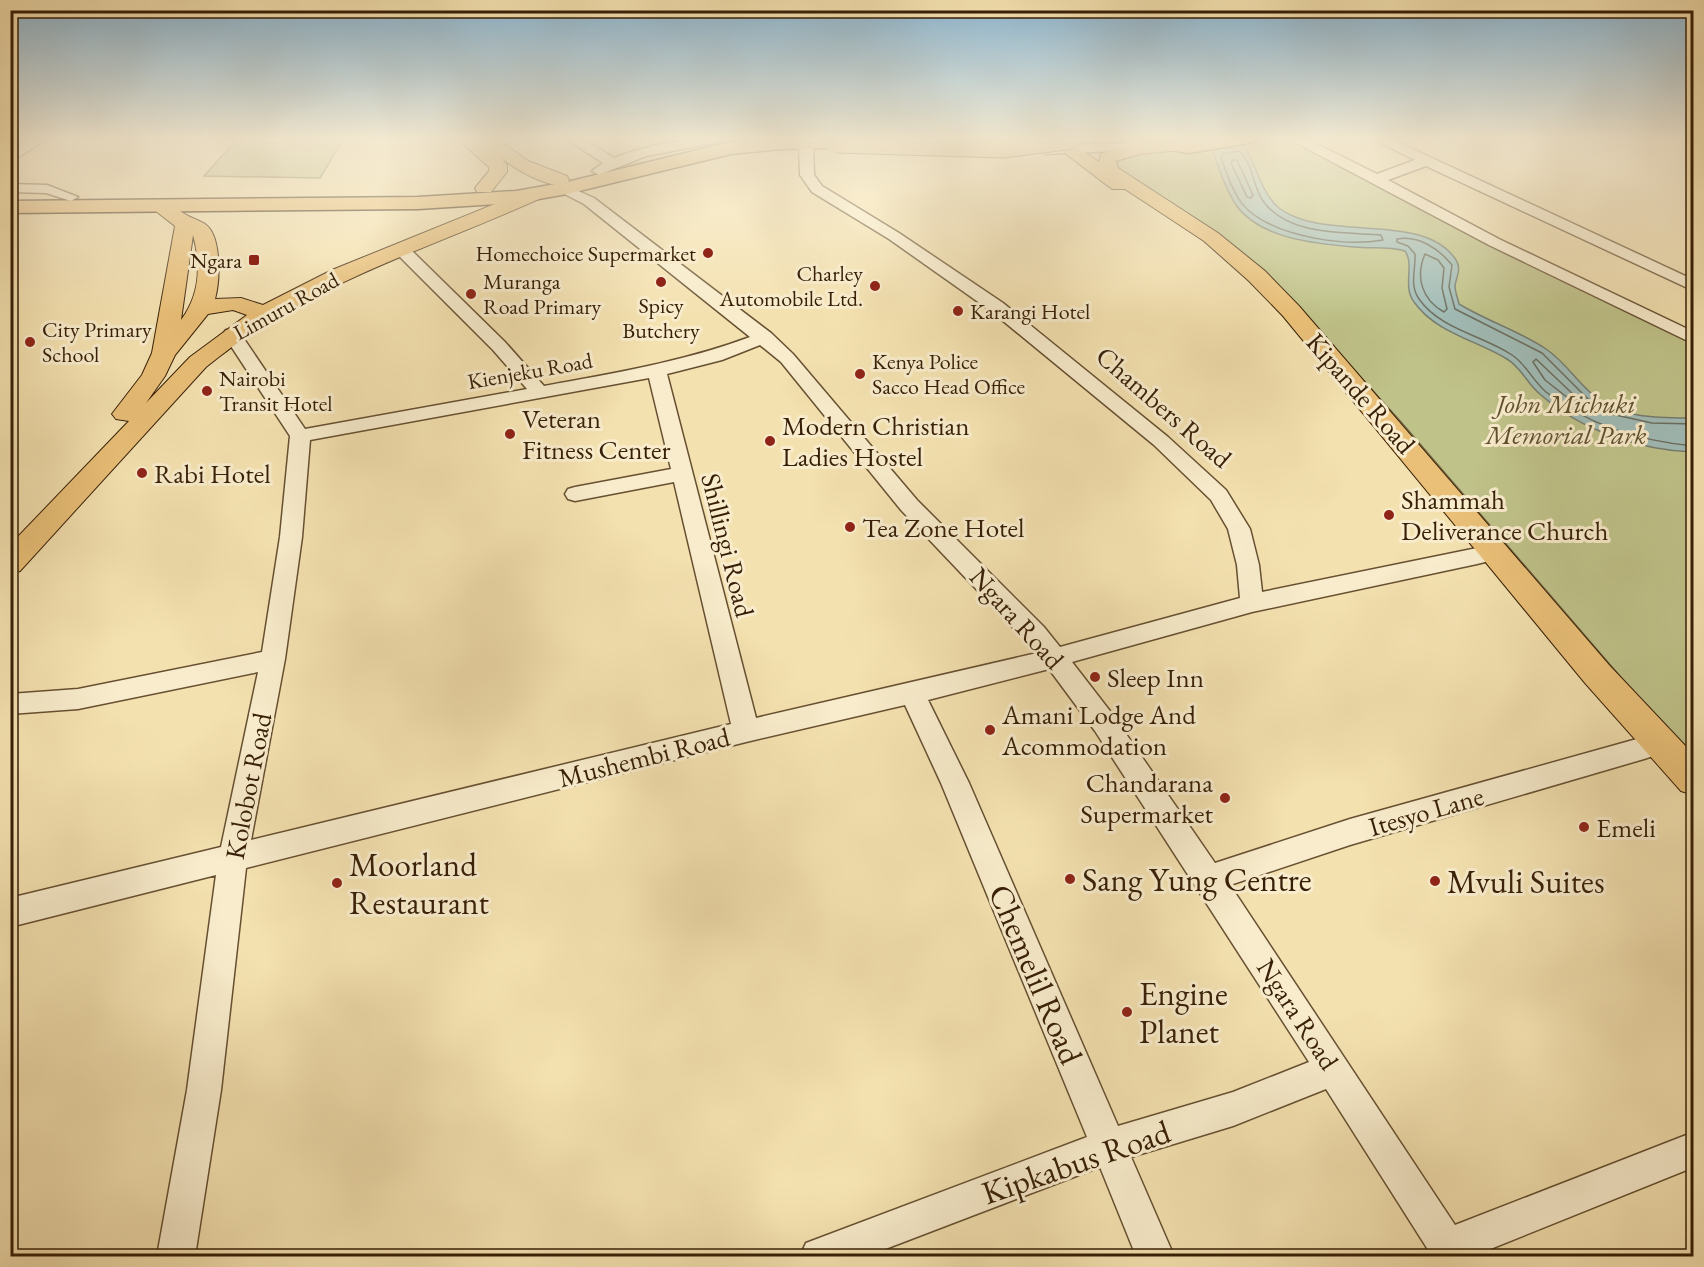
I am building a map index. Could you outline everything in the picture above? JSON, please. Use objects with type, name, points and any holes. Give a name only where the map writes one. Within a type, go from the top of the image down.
[{"type":"highway","points":[[10,207],[418,203],[494,197]]},
{"type":"main road","name":"Limuru Road","points":[[10,564],[198,362],[232,334],[312,287],[482,219],[527,197]]},
{"type":"main road","name":"Kipande Road","points":[[1140,197],[1212,250],[1249,284],[1477,556],[1694,802]]},
{"type":"main road","name":"Kipande Road","points":[[1150,197],[1211,237],[1257,276],[1284,304],[1597,674],[1694,780]]},
{"type":"main road","points":[[10,538],[139,398],[164,353],[202,308],[209,284],[204,235],[198,228],[185,224],[158,205]]},
{"type":"main road","points":[[164,353],[185,224]]},
{"type":"main road","points":[[202,308],[236,303],[248,305],[261,315]]},
{"type":"street","name":"Ngara Road","points":[[582,197],[765,338],[787,358],[855,443],[909,505],[1036,633],[1104,723],[1210,880],[1450,1252]]},
{"type":"street","points":[[589,201],[591,197]]},
{"type":"street","name":"Chambers Road","points":[[830,197],[894,236],[997,306],[1161,441],[1219,495],[1239,529],[1248,565],[1252,603]]},
{"type":"street","points":[[1410,197],[1494,242],[1694,339]]},
{"type":"street","points":[[1503,197],[1694,286]]},
{"type":"street","points":[[402,250],[499,346],[541,394]]},
{"type":"street","points":[[232,334],[300,436]]},
{"type":"street","name":"Kienjeku Road","points":[[300,436],[541,394],[657,371],[716,356],[765,338]]},
{"type":"street","name":"Shillingi Road","points":[[657,371],[746,731]]},
{"type":"street","name":"Kolobot Road","points":[[176,1257],[204,1090],[233,859],[273,658],[291,537],[300,436]]},
{"type":"street","points":[[575,494],[681,474]]},
{"type":"street","points":[[1056,659],[1252,603],[1477,556]]},
{"type":"street","points":[[10,704],[78,699],[273,658]]},
{"type":"street","name":"Mushembi Road","points":[[10,913],[746,731],[1056,659]]},
{"type":"street","name":"Chemelil Road","points":[[913,694],[955,783],[1155,1257]]},
{"type":"street","name":"Itesyo Lane","points":[[1210,880],[1239,867],[1350,832],[1644,748]]},
{"type":"street","name":"Kipkabus Road","points":[[819,1257],[1109,1146],[1233,1109],[1334,1069]]},
{"type":"street","points":[[1450,1252],[1694,1149]]},
{"type":"green space","name":"John Michuki Memorial Park","points":[[1162,197],[1411,197],[1693,340],[1693,761],[1402,423],[1264,270],[1216,233]]},
{"type":"water","points":[[1231,197],[1269,197],[1279,208],[1298,218],[1321,224],[1398,231],[1421,236],[1441,245],[1458,263],[1459,270],[1455,286],[1459,304],[1546,349],[1559,359],[1592,394],[1614,408],[1640,415],[1693,418],[1693,452],[1632,443],[1593,428],[1557,408],[1536,391],[1521,371],[1507,359],[1445,329],[1423,313],[1411,296],[1409,263],[1405,251],[1339,246],[1290,238],[1259,225],[1246,216]]},
{"type":"place","name":"Homechoice Supermarket","points":[[708,253]]},
{"type":"place","name":"Ngara","points":[[254,260]]},
{"type":"place","name":"Spicy Butchery","points":[[661,282]]},
{"type":"place","name":"Charley Automobile Ltd.","points":[[875,286]]},
{"type":"place","name":"Muranga Road Primary","points":[[471,294]]},
{"type":"place","name":"Karangi Hotel","points":[[958,311]]},
{"type":"place","name":"City Primary School","points":[[30,342]]},
{"type":"place","name":"Kenya Police Sacco Head Office","points":[[860,374]]},
{"type":"place","name":"Nairobi Transit Hotel","points":[[207,391]]},
{"type":"place","name":"Veteran Fitness Center","points":[[510,434]]},
{"type":"place","name":"Modern Christian Ladies Hostel","points":[[770,441]]},
{"type":"place","name":"Rabi Hotel","points":[[142,473]]},
{"type":"place","name":"Shammah Deliverance Church","points":[[1389,515]]},
{"type":"place","name":"Tea Zone Hotel","points":[[850,527]]},
{"type":"place","name":"Sleep Inn","points":[[1095,677]]},
{"type":"place","name":"Amani Lodge And Acommodation","points":[[990,730]]},
{"type":"place","name":"Chandarana Supermarket","points":[[1225,798]]},
{"type":"place","name":"Emeli","points":[[1584,827]]},
{"type":"place","name":"Sang Yung Centre","points":[[1070,879]]},
{"type":"place","name":"Mvuli Suites","points":[[1435,881]]},
{"type":"place","name":"Moorland Restaurant","points":[[337,883]]},
{"type":"place","name":"Engine Planet","points":[[1127,1012]]}]
